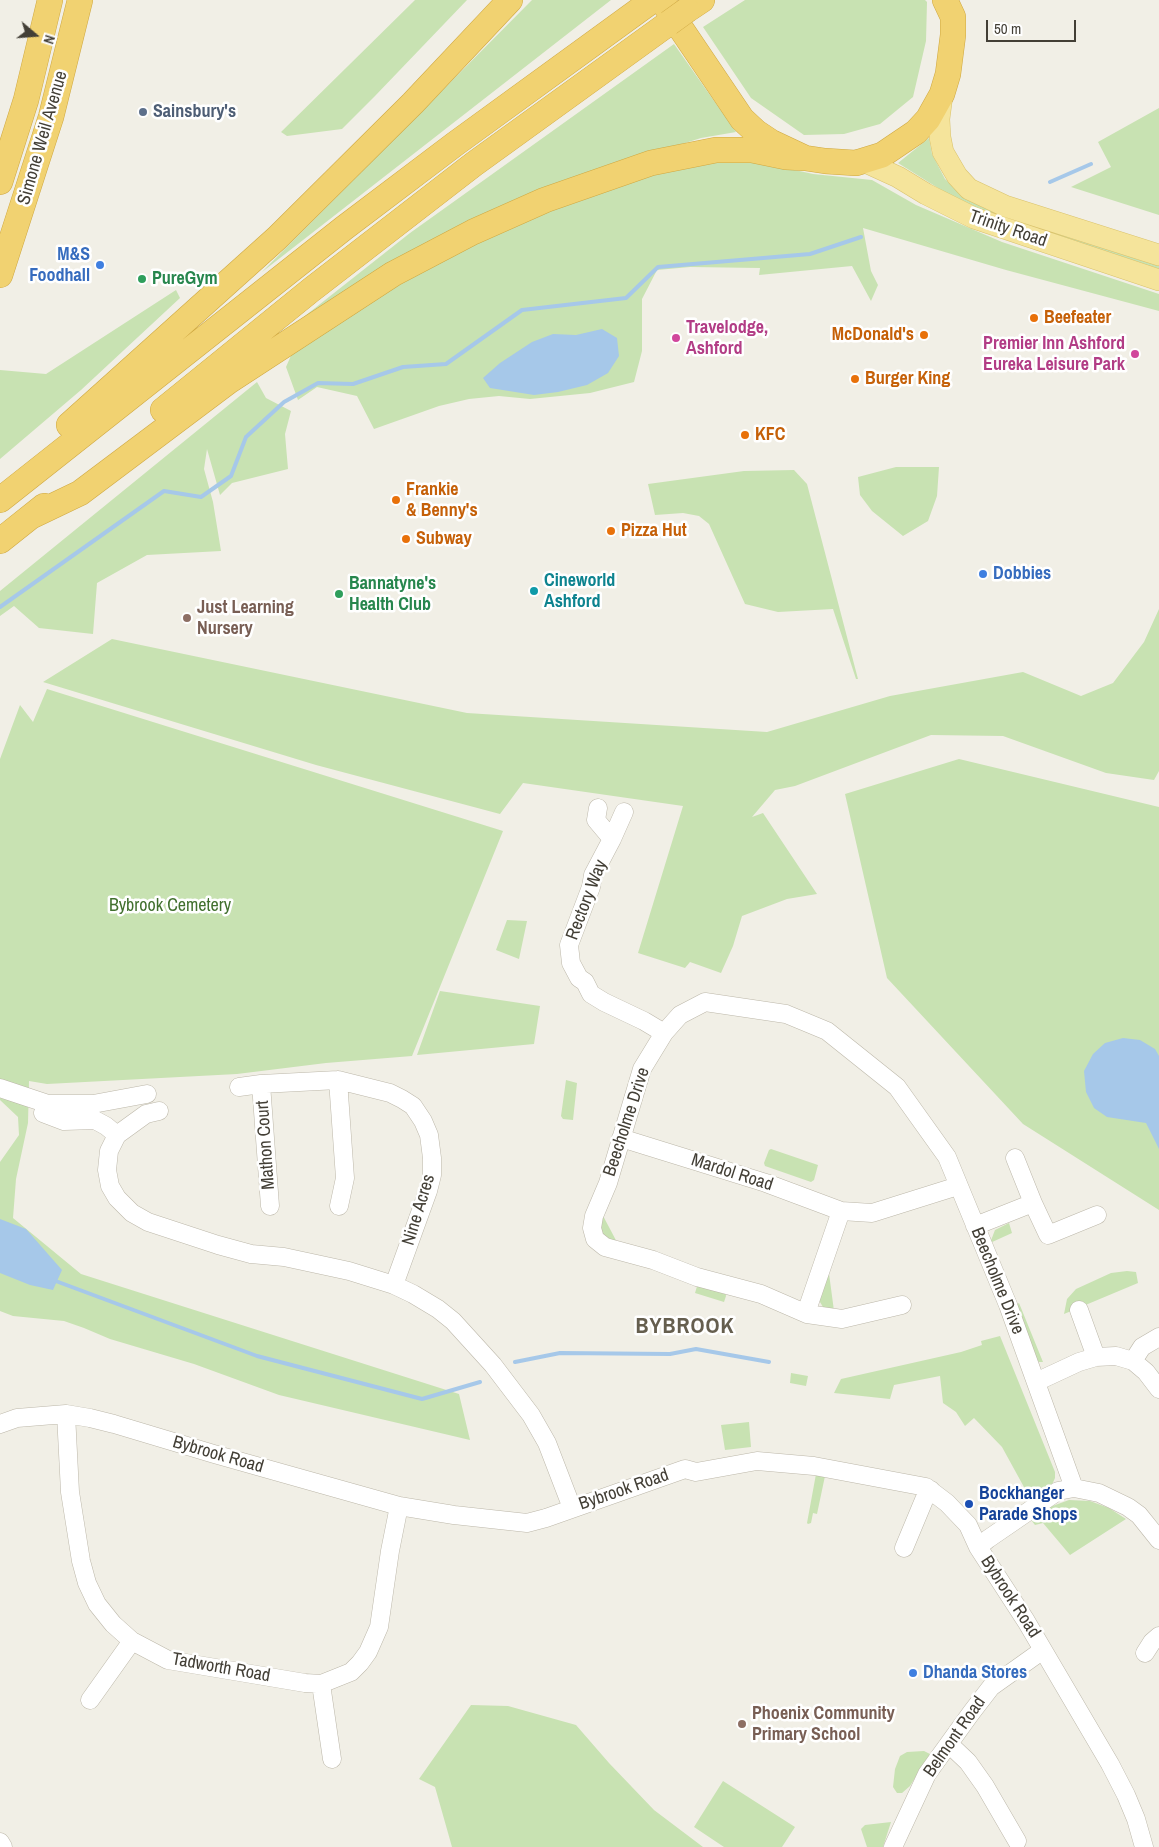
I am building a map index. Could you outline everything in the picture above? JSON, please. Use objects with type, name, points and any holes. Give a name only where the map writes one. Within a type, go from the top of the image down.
[{"type":"highway","name":"Simone Weil Avenue","points":[[0,182],[26,100],[50,0]]},
{"type":"highway","name":"Simone Weil Avenue","points":[[0,275],[52,116],[80,0]]},
{"type":"highway","points":[[26,479],[57,435],[277,238],[413,103],[510,0]]},
{"type":"highway","points":[[0,500],[344,228],[454,144],[653,0]]},
{"type":"highway","points":[[32,516],[80,493],[229,381],[384,279],[473,232],[545,200],[651,164],[716,150],[752,150],[786,157],[842,163],[863,162],[882,155],[916,132],[928,119],[942,94],[952,54],[951,6]]},
{"type":"highway","points":[[0,541],[311,290],[680,8],[742,119],[771,142],[805,158]]},
{"type":"main road","name":"Trinity Road","points":[[942,94],[938,119],[943,152],[956,176],[969,189],[1005,206],[1159,255]]},
{"type":"main road","name":"Trinity Road","points":[[863,162],[898,177],[926,194],[974,218],[1159,280]]},
{"type":"street","points":[[598,808],[596,820],[612,838]]},
{"type":"street","name":"Rectory Way","points":[[624,812],[593,875],[591,887],[569,945],[571,962],[579,978],[585,982],[591,994],[664,1033]]},
{"type":"street","name":"Beecholme Drive","points":[[902,1305],[842,1319],[807,1314],[761,1294],[697,1277],[654,1260],[605,1247],[595,1238],[592,1228],[594,1216],[608,1183],[642,1068],[664,1033],[680,1015],[704,1002],[786,1014],[827,1031],[897,1086],[947,1157],[1008,1305],[1074,1488]]},
{"type":"street","points":[[338,1080],[344,1178],[339,1206]]},
{"type":"street","name":"Nine Acres","points":[[239,1087],[338,1080],[390,1093],[413,1106],[423,1120],[429,1135],[432,1175],[428,1192],[394,1285]]},
{"type":"street","name":"Mathon Court","points":[[261,1084],[270,1206]]},
{"type":"street","points":[[0,1088],[48,1104],[93,1104],[147,1094]]},
{"type":"street","points":[[159,1111],[146,1114],[117,1135],[109,1151],[107,1160],[110,1186],[116,1198],[132,1214],[148,1222],[251,1254],[284,1257],[349,1271],[394,1285],[438,1309],[453,1321],[493,1365],[531,1415],[547,1443],[572,1508]]},
{"type":"street","points":[[43,1113],[64,1121],[95,1120],[117,1135]]},
{"type":"street","name":"Mardol Road","points":[[621,1138],[766,1183],[841,1212],[872,1213],[958,1186]]},
{"type":"street","points":[[1015,1158],[1048,1235],[1097,1215]]},
{"type":"street","points":[[976,1226],[1033,1203]]},
{"type":"street","points":[[807,1314],[841,1212]]},
{"type":"street","points":[[1079,1310],[1096,1357]]},
{"type":"street","points":[[1133,1361],[1142,1347],[1158,1329]]},
{"type":"street","points":[[1036,1382],[1079,1362],[1096,1357],[1116,1356],[1133,1361],[1146,1372],[1159,1389]]},
{"type":"street","name":"Bybrook Road","points":[[0,1424],[17,1418],[66,1414],[114,1424],[399,1506],[454,1515],[527,1523],[685,1469],[696,1472],[757,1461],[814,1466],[926,1487],[948,1503],[968,1525],[978,1548],[1044,1650],[1126,1795],[1136,1819],[1144,1847]]},
{"type":"street","name":"Tadworth Road","points":[[66,1414],[70,1492],[81,1561],[87,1583],[97,1604],[113,1624],[132,1642],[168,1660],[188,1665],[321,1684],[351,1672],[360,1663],[374,1640],[379,1627],[390,1551],[399,1506]]},
{"type":"street","points":[[978,1548],[988,1539],[1058,1491],[1074,1488],[1099,1493],[1128,1507],[1139,1516],[1159,1540]]},
{"type":"street","points":[[904,1548],[924,1500],[931,1490]]},
{"type":"street","points":[[1145,1653],[1152,1642],[1159,1636]]},
{"type":"street","points":[[90,1700],[132,1642]]},
{"type":"street","name":"Belmont Road","points":[[893,1847],[927,1774],[991,1687],[1044,1650]]},
{"type":"street","points":[[321,1684],[332,1760]]},
{"type":"street","points":[[949,1744],[961,1754],[974,1770],[1008,1833]]},
{"type":"street","points":[[0,1842],[3,1847]]},
{"type":"green space","points":[[415,0],[467,0],[342,129],[287,136],[281,132]]},
{"type":"green space","points":[[532,0],[611,0],[262,272]]},
{"type":"green space","points":[[745,0],[925,0],[927,2],[926,41],[913,97],[880,124],[844,134],[804,135],[751,98],[703,27]]},
{"type":"green space","points":[[674,44],[736,132],[701,138],[578,177],[296,323],[410,233]]},
{"type":"green space","points":[[1159,108],[1159,215],[1071,187],[1111,167],[1098,142]]},
{"type":"green space","points":[[929,138],[932,154],[945,179],[970,201],[1159,265],[1159,272],[994,217],[954,198],[898,163]]},
{"type":"green space","points":[[741,158],[813,174],[872,180],[916,205],[1002,242],[1159,294],[1159,311],[1006,270],[863,228],[871,271],[878,285],[871,301],[852,266],[759,275],[760,268],[690,267],[657,270],[642,299],[642,351],[634,382],[590,393],[530,399],[499,396],[469,399],[439,406],[374,429],[357,396],[317,387],[298,400],[286,367],[296,344],[396,282],[553,207],[639,178],[703,161]]},
{"type":"green space","points":[[176,290],[180,298],[81,390],[0,459],[0,370],[46,374]]},
{"type":"green space","points":[[257,382],[266,398],[291,411],[285,434],[288,469],[232,483],[220,495],[207,449],[204,469],[213,502],[221,551],[147,555],[97,583],[93,634],[39,628],[14,606],[0,616],[0,591]]},
{"type":"green space","points":[[896,467],[939,467],[937,496],[928,521],[903,536],[872,511],[860,495],[858,477]]},
{"type":"green space","points":[[794,470],[807,484],[858,679],[856,679],[833,609],[778,612],[745,604],[709,524],[699,516],[683,513],[655,515],[648,484],[744,471]]},
{"type":"green space","points":[[1159,609],[1159,771],[1154,780],[1106,773],[1003,736],[931,735],[795,786],[775,790],[752,817],[763,813],[817,894],[787,899],[742,916],[733,946],[721,973],[690,962],[685,968],[638,953],[683,806],[523,783],[500,814],[316,765],[43,682],[112,639],[467,713],[767,732],[890,696],[1023,672],[1081,696],[1113,683],[1144,642]]},
{"type":"green space","name":"Bybrook Cemetery","points":[[47,689],[503,831],[412,1056],[326,1063],[237,1074],[47,1084],[29,1081],[28,1123],[16,1179],[13,1218],[81,1274],[459,1394],[470,1440],[279,1395],[194,1364],[110,1339],[64,1321],[13,1316],[0,1311],[0,1162],[19,1135],[18,1117],[0,1100],[0,759],[20,705],[33,722]]},
{"type":"green space","points":[[959,759],[1159,807],[1159,1210],[1023,1124],[887,978],[845,794]]},
{"type":"green space","points":[[507,920],[527,921],[519,959],[496,950]]},
{"type":"green space","points":[[440,991],[540,1006],[534,1044],[417,1055]]},
{"type":"green space","points":[[566,1080],[577,1083],[573,1120],[563,1119],[561,1116]]},
{"type":"green space","points":[[771,1149],[818,1165],[814,1180],[811,1182],[765,1166],[764,1163]]},
{"type":"green space","points":[[601,1212],[619,1246],[604,1241],[597,1227]]},
{"type":"green space","points":[[1009,1223],[1012,1233],[990,1243],[995,1230]]},
{"type":"green space","points":[[828,1266],[834,1311],[823,1307],[817,1297]]},
{"type":"green space","points":[[1136,1272],[1138,1283],[1064,1314],[1067,1299],[1076,1289],[1111,1273]]},
{"type":"green space","points":[[698,1283],[725,1292],[724,1302],[695,1293]]},
{"type":"green space","points":[[1019,1303],[1043,1362],[1039,1362],[1036,1359],[1016,1305]]},
{"type":"green space","points":[[1000,1336],[1055,1472],[1055,1478],[1051,1487],[1030,1498],[1002,1447],[974,1418],[965,1426],[956,1412],[943,1403],[940,1376],[894,1385],[890,1399],[834,1393],[841,1379],[961,1352],[982,1345],[981,1341]]},
{"type":"green space","points":[[791,1373],[808,1376],[806,1386],[790,1383]]},
{"type":"green space","points":[[749,1422],[751,1447],[725,1450],[721,1425]]},
{"type":"green space","points":[[816,1474],[825,1476],[817,1514],[813,1513],[811,1523],[808,1524],[807,1523]]},
{"type":"green space","points":[[1069,1500],[1090,1501],[1109,1508],[1126,1519],[1070,1555],[1043,1523],[1035,1525],[1031,1520],[1047,1508]]},
{"type":"green space","points":[[471,1705],[508,1706],[576,1725],[654,1810],[703,1847],[452,1847],[435,1787],[419,1779]]},
{"type":"green space","points":[[924,1751],[930,1754],[910,1786],[902,1793],[897,1793],[893,1787],[895,1769],[900,1756],[907,1752]]},
{"type":"green space","points":[[723,1781],[795,1827],[782,1847],[724,1847],[694,1827]]},
{"type":"green space","points":[[891,1822],[883,1847],[867,1847],[861,1829],[865,1825]]},
{"type":"water","points":[[602,329],[617,338],[619,356],[608,373],[587,385],[558,392],[534,395],[490,388],[483,378],[500,363],[532,342],[553,334],[576,335]]},
{"type":"water","points":[[1123,1038],[1140,1040],[1155,1049],[1159,1056],[1159,1149],[1146,1123],[1107,1117],[1094,1108],[1086,1092],[1084,1071],[1093,1054],[1105,1043]]},
{"type":"water","points":[[0,1219],[26,1229],[62,1270],[53,1290],[30,1285],[0,1273]]},
{"type":"waterway","points":[[1050,182],[1091,164]]},
{"type":"waterway","points":[[0,607],[164,491],[201,497],[231,476],[246,437],[284,402],[318,383],[353,384],[403,367],[446,364],[522,310],[626,298],[658,267],[810,254],[861,237]]},
{"type":"waterway","points":[[53,1280],[257,1356],[422,1399],[480,1382]]},
{"type":"waterway","points":[[515,1362],[560,1353],[670,1354],[696,1349],[769,1362]]},
{"type":"place","name":"Sainsbury's","points":[[143,112]]},
{"type":"place","name":"M&S Foodhall","points":[[100,265]]},
{"type":"place","name":"PureGym","points":[[142,279]]},
{"type":"place","name":"Beefeater","points":[[1034,318]]},
{"type":"place","name":"McDonald's","points":[[924,335]]},
{"type":"place","name":"Travelodge, Ashford","points":[[676,338]]},
{"type":"place","name":"Premier Inn Ashford Eureka Leisure Park","points":[[1135,354]]},
{"type":"place","name":"Burger King","points":[[855,379]]},
{"type":"place","name":"KFC","points":[[745,435]]},
{"type":"place","name":"Frankie & Benny's","points":[[396,500]]},
{"type":"place","name":"Pizza Hut","points":[[611,531]]},
{"type":"place","name":"Subway","points":[[406,539]]},
{"type":"place","name":"Dobbies","points":[[983,574]]},
{"type":"place","name":"Cineworld Ashford","points":[[534,591]]},
{"type":"place","name":"Bannatyne's Health Club","points":[[339,594]]},
{"type":"place","name":"Just Learning Nursery","points":[[187,618]]},
{"type":"place","name":"Bockhanger Parade Shops","points":[[969,1504]]},
{"type":"place","name":"Dhanda Stores","points":[[913,1673]]},
{"type":"place","name":"Phoenix Community Primary School","points":[[742,1724]]},
{"type":"district","name":"BYBROOK","points":[[685,1327]]}]
